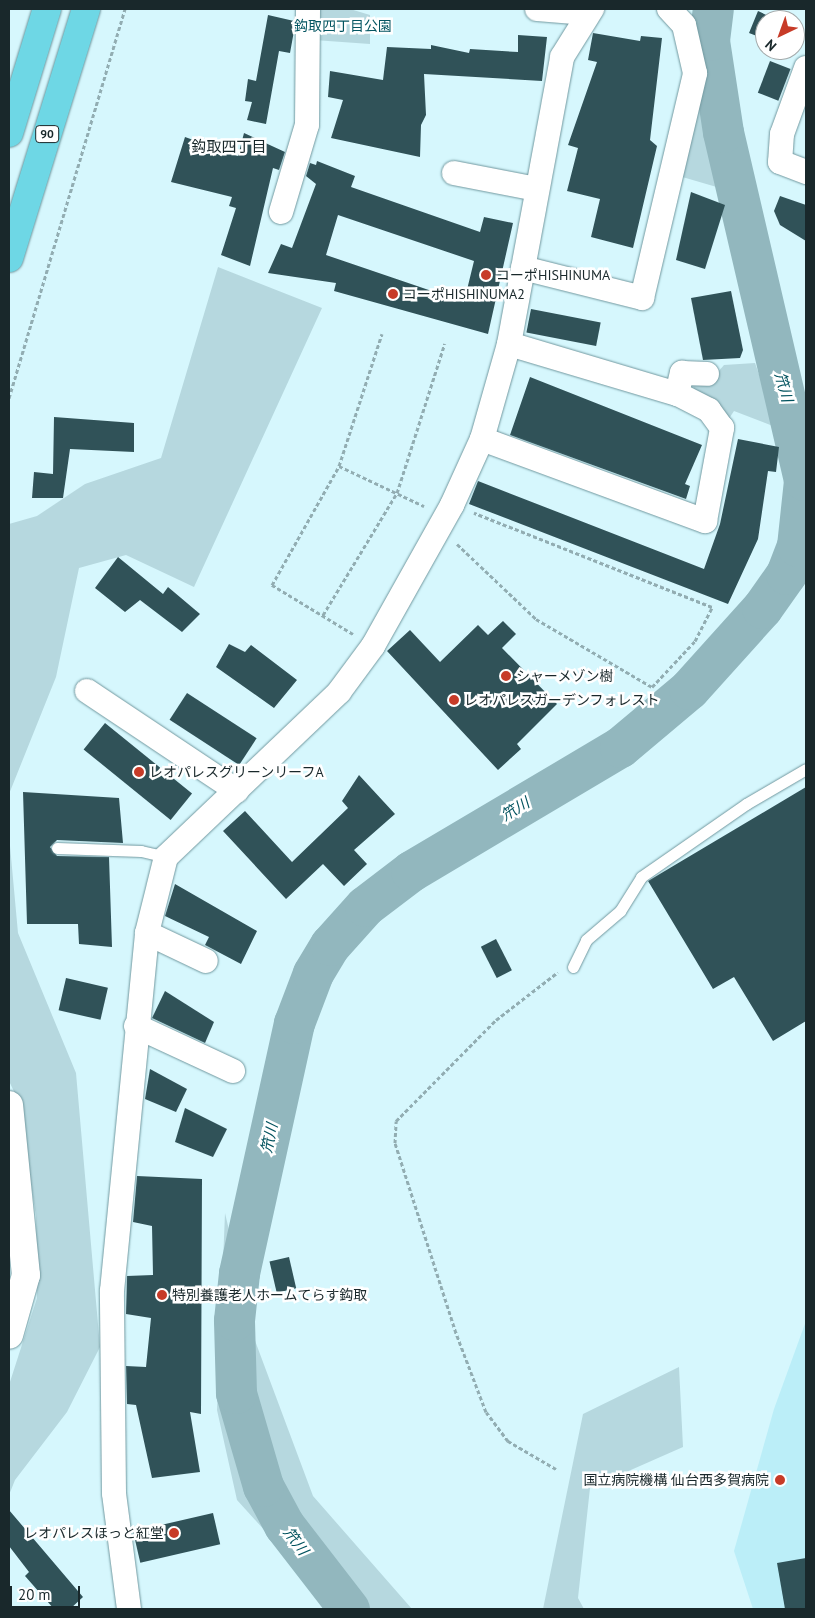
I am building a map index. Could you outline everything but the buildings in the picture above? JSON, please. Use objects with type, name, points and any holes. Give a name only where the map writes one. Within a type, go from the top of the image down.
[{"type":"main road","points":[[9,133],[47,9]]},
{"type":"main road","name":"90","points":[[9,258],[86,9]]},
{"type":"street","points":[[282,212],[308,125],[308,9]]},
{"type":"street","points":[[129,1609],[114,1493],[112,1291],[136,1026],[147,932],[166,857],[316,717],[373,646],[446,516],[482,439],[509,344],[536,189],[562,57],[589,11],[538,9]]},
{"type":"street","points":[[523,268],[642,298],[695,74],[684,25],[669,9]]},
{"type":"street","points":[[806,68],[782,134],[780,162],[806,172]]},
{"type":"street","points":[[454,173],[536,189]]},
{"type":"street","points":[[482,439],[705,521],[722,428],[709,410],[676,394],[509,344]]},
{"type":"street","points":[[676,394],[682,373],[707,374]]},
{"type":"street","points":[[87,692],[237,791]]},
{"type":"street","points":[[147,932],[206,961]]},
{"type":"street","points":[[136,1026],[233,1071]]},
{"type":"street","points":[[9,1104],[26,1275],[9,1335]]},
{"type":"lane","points":[[573,967],[586,940],[620,911],[642,877],[746,804],[806,769]]},
{"type":"lane","points":[[57,848],[141,851],[166,857]]},
{"type":"path","points":[[9,398],[125,9]]},
{"type":"path","points":[[373,646],[272,585],[338,466],[382,334]]},
{"type":"path","points":[[323,615],[397,493],[446,343]]},
{"type":"path","points":[[338,466],[446,516],[712,607],[695,642],[652,687],[536,619],[446,516]]},
{"type":"path","points":[[556,1469],[508,1441],[486,1412],[453,1324],[396,1143],[396,1121],[496,1020],[556,972],[573,967]]},
{"type":"shaded area","name":"国立病院機構 仙台西多賀病院","points":[[806,1321],[806,1609],[753,1609],[734,1551],[774,1409]]},
{"type":"green space","name":"鈎取四丁目公園","points":[[315,9],[350,9],[370,15],[370,44],[314,40]]},
{"type":"green space","points":[[697,100],[712,105],[722,174],[720,188],[679,176]]},
{"type":"green space","points":[[218,267],[322,308],[194,587],[126,555],[79,568],[56,677],[9,794],[9,524],[37,516],[85,484],[161,458]]},
{"type":"green space","points":[[755,363],[778,428],[734,411],[728,420],[694,395],[693,382],[712,379],[724,365]]},
{"type":"green space","points":[[9,835],[18,933],[76,1073],[100,1347],[67,1412],[15,1480],[9,1495],[9,1385],[37,1298],[36,1216],[18,1100],[9,1081]]},
{"type":"green space","points":[[225,1213],[254,1338],[313,1496],[412,1609],[336,1609],[237,1500],[217,1410]]},
{"type":"green space","points":[[679,1367],[683,1447],[590,1488],[578,1598],[584,1609],[543,1609],[583,1414]]},
{"type":"waterway","name":"笊川","points":[[349,1609],[284,1525],[263,1486],[236,1393],[234,1320],[239,1273],[294,1023],[313,973],[330,945],[365,906],[411,871],[620,747],[689,689],[762,608],[786,574],[797,546],[804,480],[723,132],[709,40],[713,9]]},
{"type":"place","name":"コーポHISHINUMA","points":[[486,275]]},
{"type":"place","name":"コーポHISHINUMA2","points":[[393,294]]},
{"type":"place","name":"シャーメゾン樹","points":[[506,676]]},
{"type":"place","name":"レオパレスガーデンフォレスト","points":[[454,700]]},
{"type":"place","name":"レオパレスグリーンリーフA","points":[[139,772]]},
{"type":"place","name":"特別養護老人ホームてらす鈎取","points":[[162,1295]]},
{"type":"place","name":"国立病院機構 仙台西多賀病院","points":[[780,1480]]},
{"type":"place","name":"レオパレスほっと紅堂","points":[[174,1533]]},
{"type":"district","name":"鈎取四丁目","points":[[229,147]]}]
